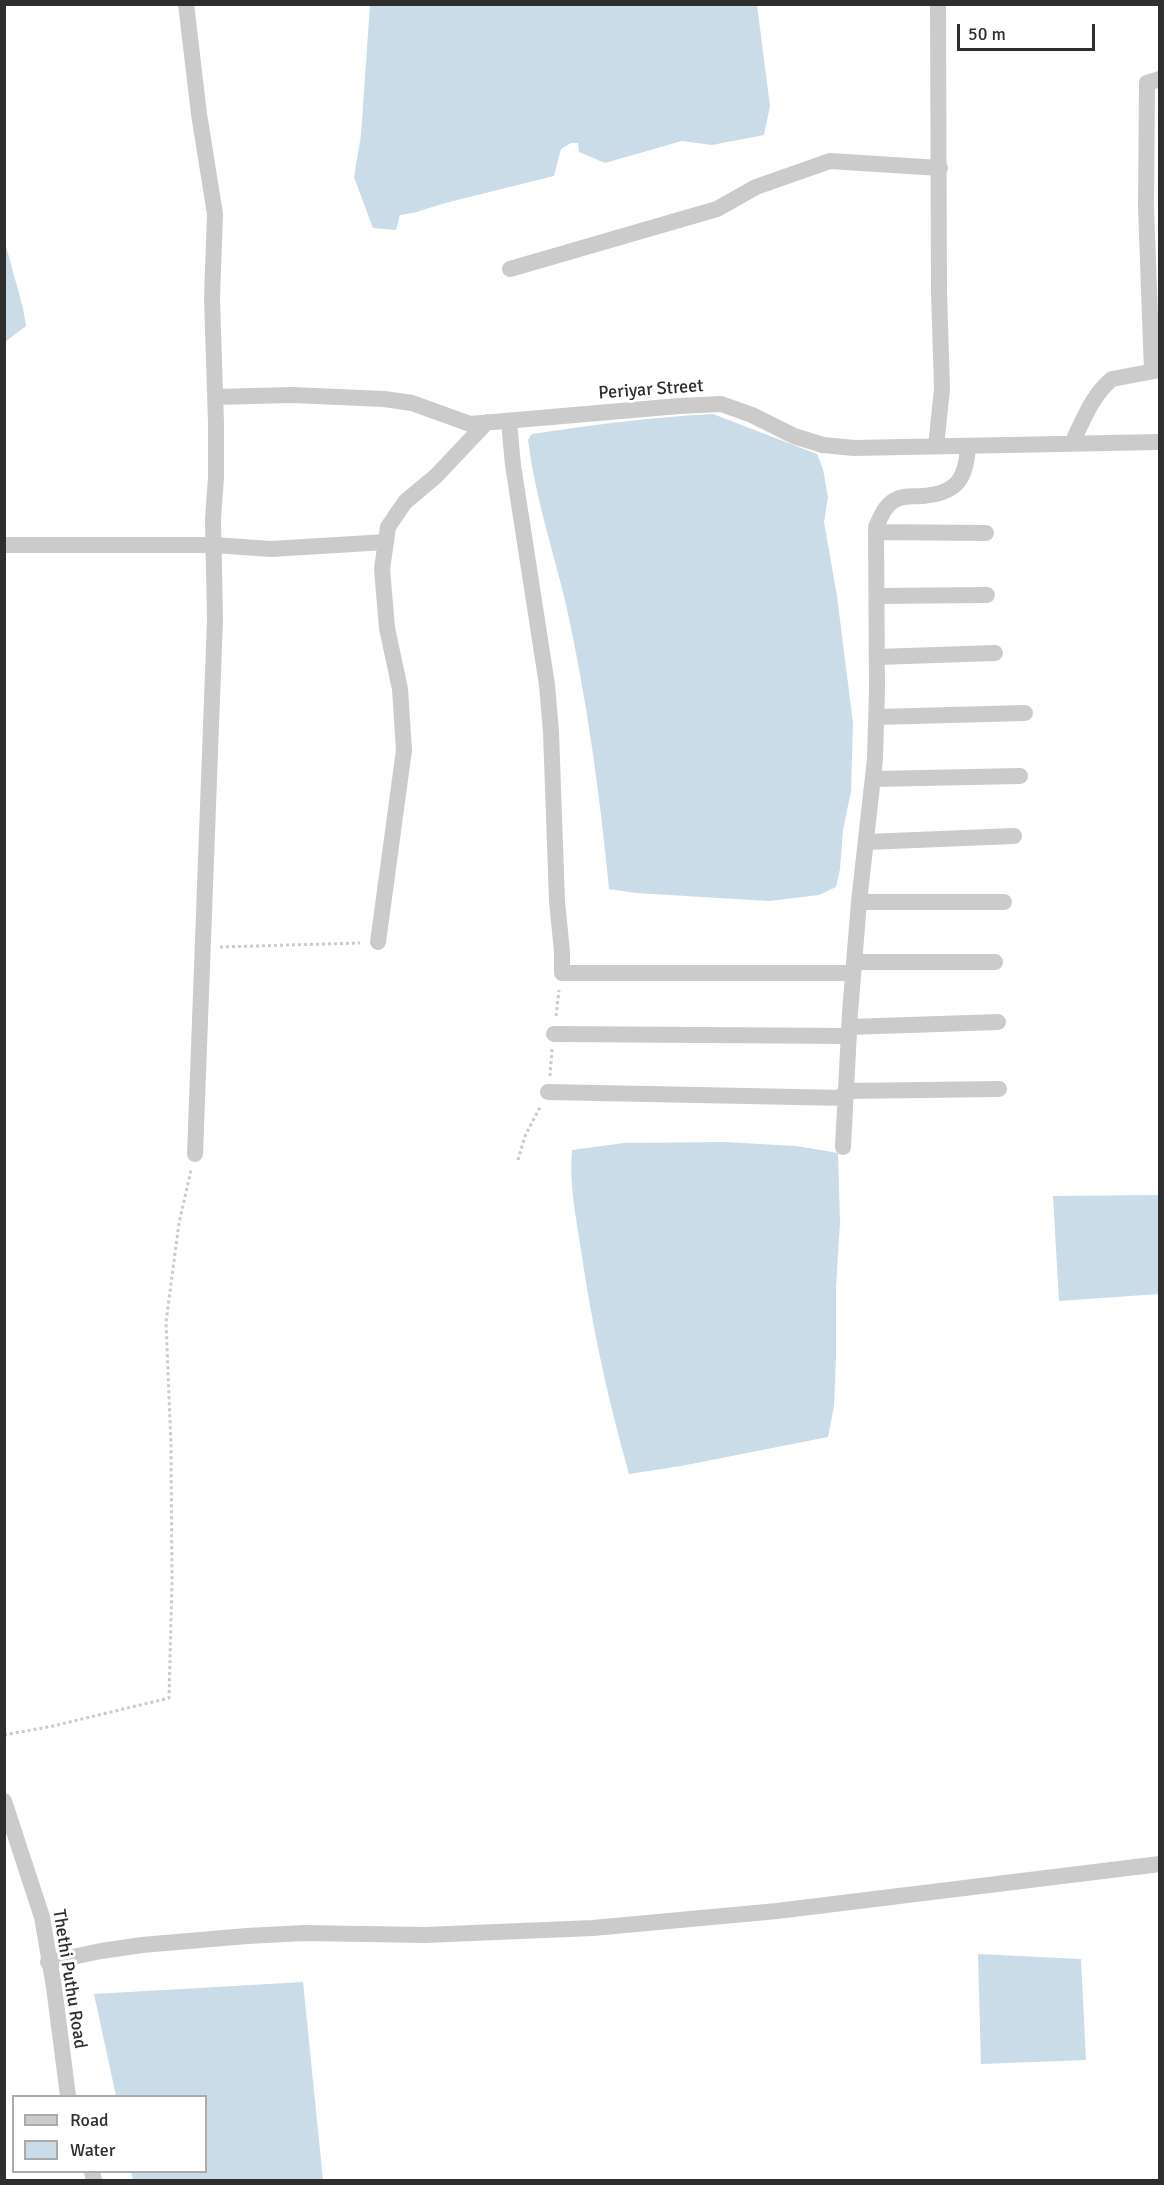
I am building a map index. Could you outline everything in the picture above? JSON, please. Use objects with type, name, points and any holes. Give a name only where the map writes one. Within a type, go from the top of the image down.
[{"type":"street","points":[[186,4],[214,214],[212,298],[215,619],[195,1154]]},
{"type":"street","points":[[936,446],[942,389],[939,292],[938,4]]},
{"type":"street","points":[[1072,443],[1099,391],[1112,379],[1156,370],[1146,207],[1147,83],[1160,79]]},
{"type":"street","points":[[510,269],[717,209],[756,187],[830,161],[940,168]]},
{"type":"street","name":"Periyar Street","points":[[214,397],[292,394],[384,399],[412,403],[470,424],[721,404],[752,415],[794,436],[822,445],[854,448],[1160,441]]},
{"type":"street","points":[[378,942],[404,750],[400,689],[387,628],[382,569],[388,527],[405,502],[436,476],[487,422]]},
{"type":"street","points":[[509,422],[513,465],[547,685],[562,973],[854,968],[995,962]]},
{"type":"street","points":[[843,1147],[854,968],[877,717],[876,532],[882,514],[892,501],[902,497],[939,493],[958,484],[965,471],[968,447]]},
{"type":"street","points":[[876,532],[986,533]]},
{"type":"street","points":[[4,545],[214,545],[271,549],[386,542]]},
{"type":"street","points":[[877,596],[987,595]]},
{"type":"street","points":[[877,657],[995,653]]},
{"type":"street","points":[[877,717],[1025,713]]},
{"type":"street","points":[[873,779],[1020,776]]},
{"type":"street","points":[[866,842],[1014,836]]},
{"type":"street","points":[[860,902],[1004,902]]},
{"type":"street","points":[[554,1034],[849,1032],[998,1022]]},
{"type":"street","points":[[548,1092],[845,1095],[999,1089]]},
{"type":"street","name":"Thethi Puthu Road","points":[[4,1801],[42,1917],[54,1987],[68,2095]]},
{"type":"street","points":[[48,1962],[142,1945],[247,1936],[304,1933],[426,1935],[593,1928],[777,1911],[1160,1864]]},
{"type":"path","points":[[203,947],[378,942]]},
{"type":"path","points":[[518,1160],[525,1136],[548,1092],[562,973]]},
{"type":"path","points":[[4,1735],[53,1726],[169,1698],[172,1581],[171,1446],[166,1322],[179,1222],[195,1154]]},
{"type":"water","points":[[370,5],[757,5],[770,106],[764,135],[712,145],[682,141],[605,163],[579,152],[578,143],[571,143],[561,149],[554,176],[400,215],[396,230],[373,228],[354,177],[361,135]]},
{"type":"water","points":[[4,239],[26,326],[5,342]]},
{"type":"water","points":[[713,414],[817,454],[823,469],[828,497],[824,522],[837,596],[853,723],[851,791],[843,830],[840,869],[836,887],[819,895],[769,901],[636,893],[609,889],[597,783],[581,678],[567,609],[535,483],[528,440],[532,434],[645,419]]},
{"type":"water","points":[[724,1142],[796,1146],[838,1153],[840,1222],[836,1288],[836,1358],[834,1406],[828,1437],[629,1474],[607,1391],[590,1307],[571,1175],[572,1150],[624,1143]]},
{"type":"water","points":[[1159,1195],[1159,1294],[1059,1301],[1053,1196]]},
{"type":"water","points":[[978,1954],[1081,1959],[1086,2060],[981,2064]]},
{"type":"water","points":[[303,1982],[323,2180],[133,2180],[131,2173],[207,2173],[207,2095],[116,2095],[94,1994]]}]
